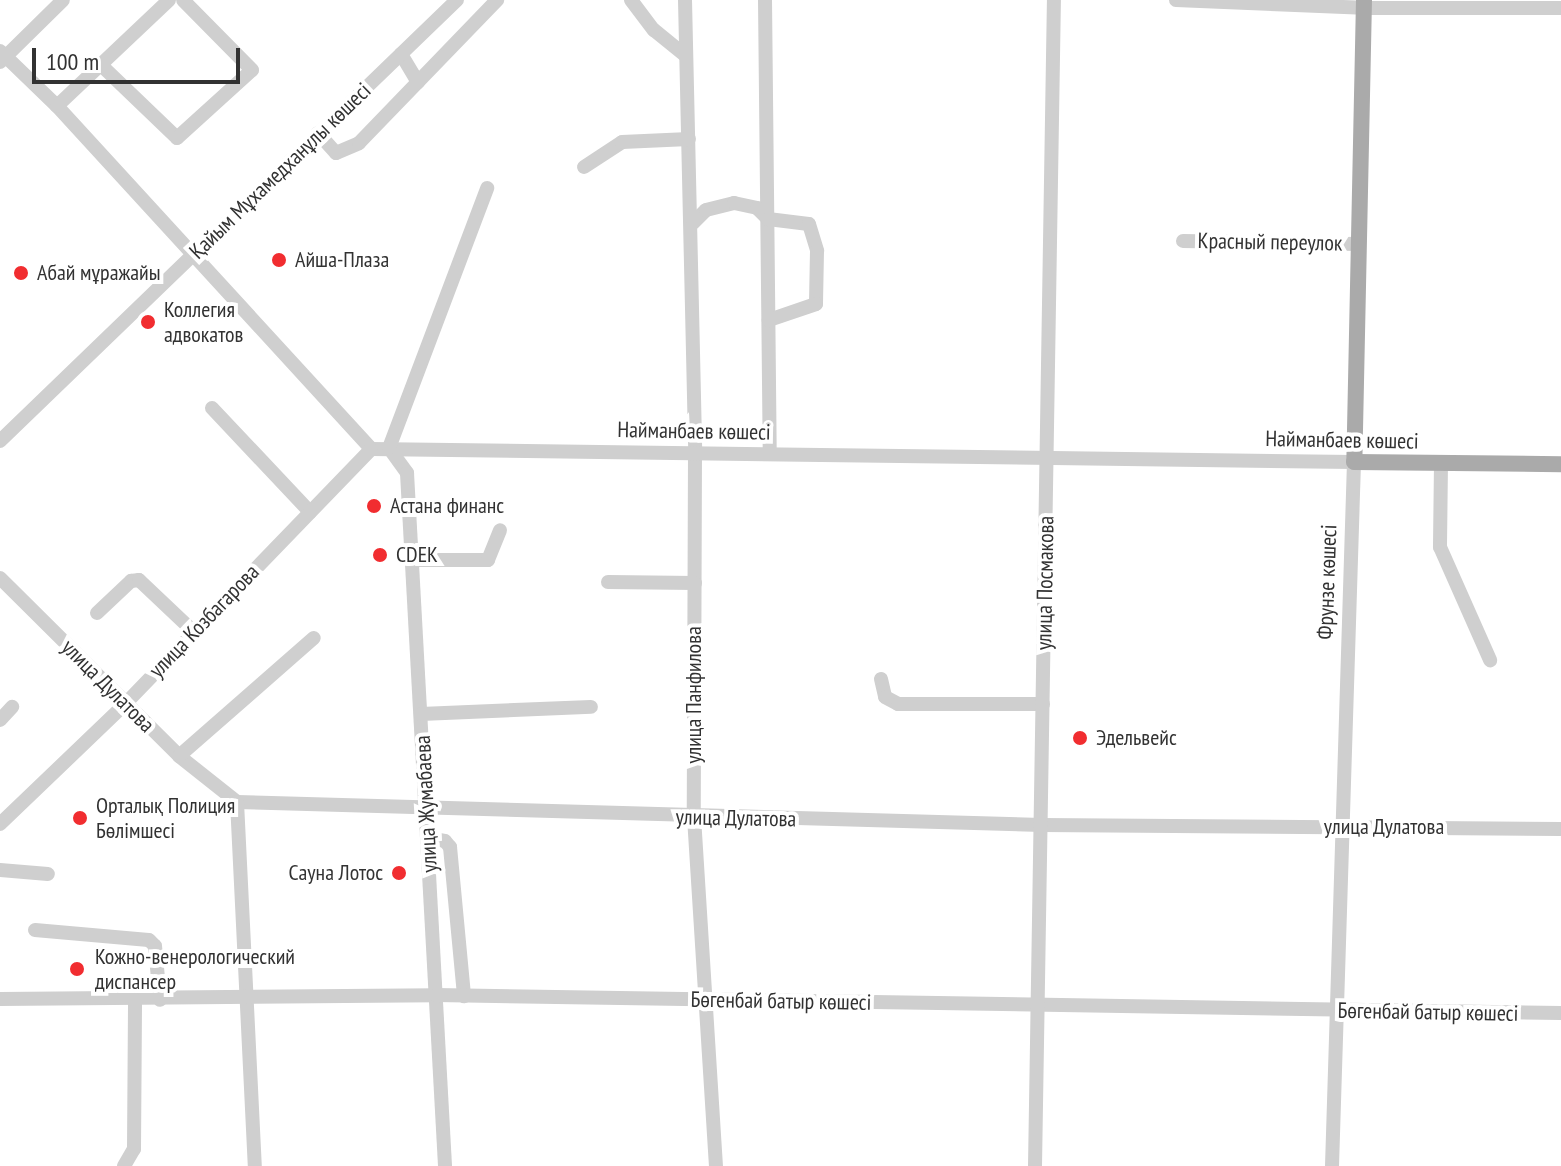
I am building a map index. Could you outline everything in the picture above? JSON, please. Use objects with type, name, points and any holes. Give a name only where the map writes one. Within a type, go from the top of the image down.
[{"type":"main road","name":"Фрунзе көшесі","points":[[1354,462],[1364,4]]},
{"type":"main road","name":"Найманбаев көшесі","points":[[1354,462],[1561,464]]},
{"type":"street","points":[[63,0],[2,57],[57,106],[371,449]]},
{"type":"street","points":[[57,106],[169,0]]},
{"type":"street","points":[[102,66],[177,138],[252,70],[183,0]]},
{"type":"street","points":[[318,133],[336,153],[346,153],[497,0]]},
{"type":"street","points":[[631,0],[654,30],[686,56]]},
{"type":"street","name":"улица Панфилова","points":[[685,0],[693,223],[694,817],[716,1166]]},
{"type":"street","points":[[765,0],[770,454]]},
{"type":"street","name":"улица Посмакова","points":[[1035,1166],[1054,0]]},
{"type":"street","points":[[1176,0],[1561,8]]},
{"type":"street","name":"Қайым Мұхамедханұлы көшесі","points":[[0,441],[455,1]]},
{"type":"street","points":[[401,54],[418,82]]},
{"type":"street","points":[[584,167],[622,142],[689,139]]},
{"type":"street","points":[[389,448],[487,188]]},
{"type":"street","points":[[693,223],[706,210],[734,203],[757,208],[768,219],[809,224],[819,276],[816,304],[769,320]]},
{"type":"street","name":"Красный переулок","points":[[1183,241],[1357,244]]},
{"type":"street","points":[[212,408],[310,512]]},
{"type":"street","name":"улица Жумабаева","points":[[389,448],[407,473],[445,1166]]},
{"type":"street","name":"Найманбаев көшесі","points":[[371,449],[1354,462]]},
{"type":"street","name":"улица Козбагарова","points":[[0,824],[125,704],[371,449]]},
{"type":"street","name":"Фрунзе көшесі","points":[[1332,1166],[1339,827],[1354,462]]},
{"type":"street","points":[[1441,463],[1440,547],[1490,660]]},
{"type":"street","points":[[413,560],[488,560],[500,530]]},
{"type":"street","name":"улица Дулатова","points":[[0,578],[179,756],[237,802],[1042,825],[1561,829]]},
{"type":"street","points":[[97,613],[131,581],[139,580],[194,632]]},
{"type":"street","points":[[608,582],[695,583]]},
{"type":"street","points":[[179,756],[314,638]]},
{"type":"street","points":[[881,679],[885,697],[898,704],[1043,704]]},
{"type":"street","points":[[0,720],[12,707]]},
{"type":"street","points":[[421,714],[591,707]]},
{"type":"street","points":[[237,802],[255,1166]]},
{"type":"street","points":[[428,838],[445,841],[450,847],[464,996]]},
{"type":"street","points":[[0,870],[48,874]]},
{"type":"street","points":[[35,930],[149,940],[155,946],[160,1000]]},
{"type":"street","name":"Бөгенбай батыр көшесі","points":[[0,999],[160,1000],[436,995],[1561,1013]]},
{"type":"street","points":[[124,1166],[134,1149],[135,1000]]},
{"type":"place","name":"Айша-Плаза","points":[[279,260]]},
{"type":"place","name":"Абай мұражайы","points":[[21,273]]},
{"type":"place","name":"Коллегия адвокатов","points":[[148,322]]},
{"type":"place","name":"Астана финанс","points":[[374,506]]},
{"type":"place","name":"CDEK","points":[[380,555]]},
{"type":"place","name":"Эдельвейс","points":[[1080,738]]},
{"type":"place","name":"Орталық Полиция Бөлімшесі","points":[[80,818]]},
{"type":"place","name":"Сауна Лотос","points":[[399,873]]},
{"type":"place","name":"Кожно-венерологический диспансер","points":[[77,969]]}]
